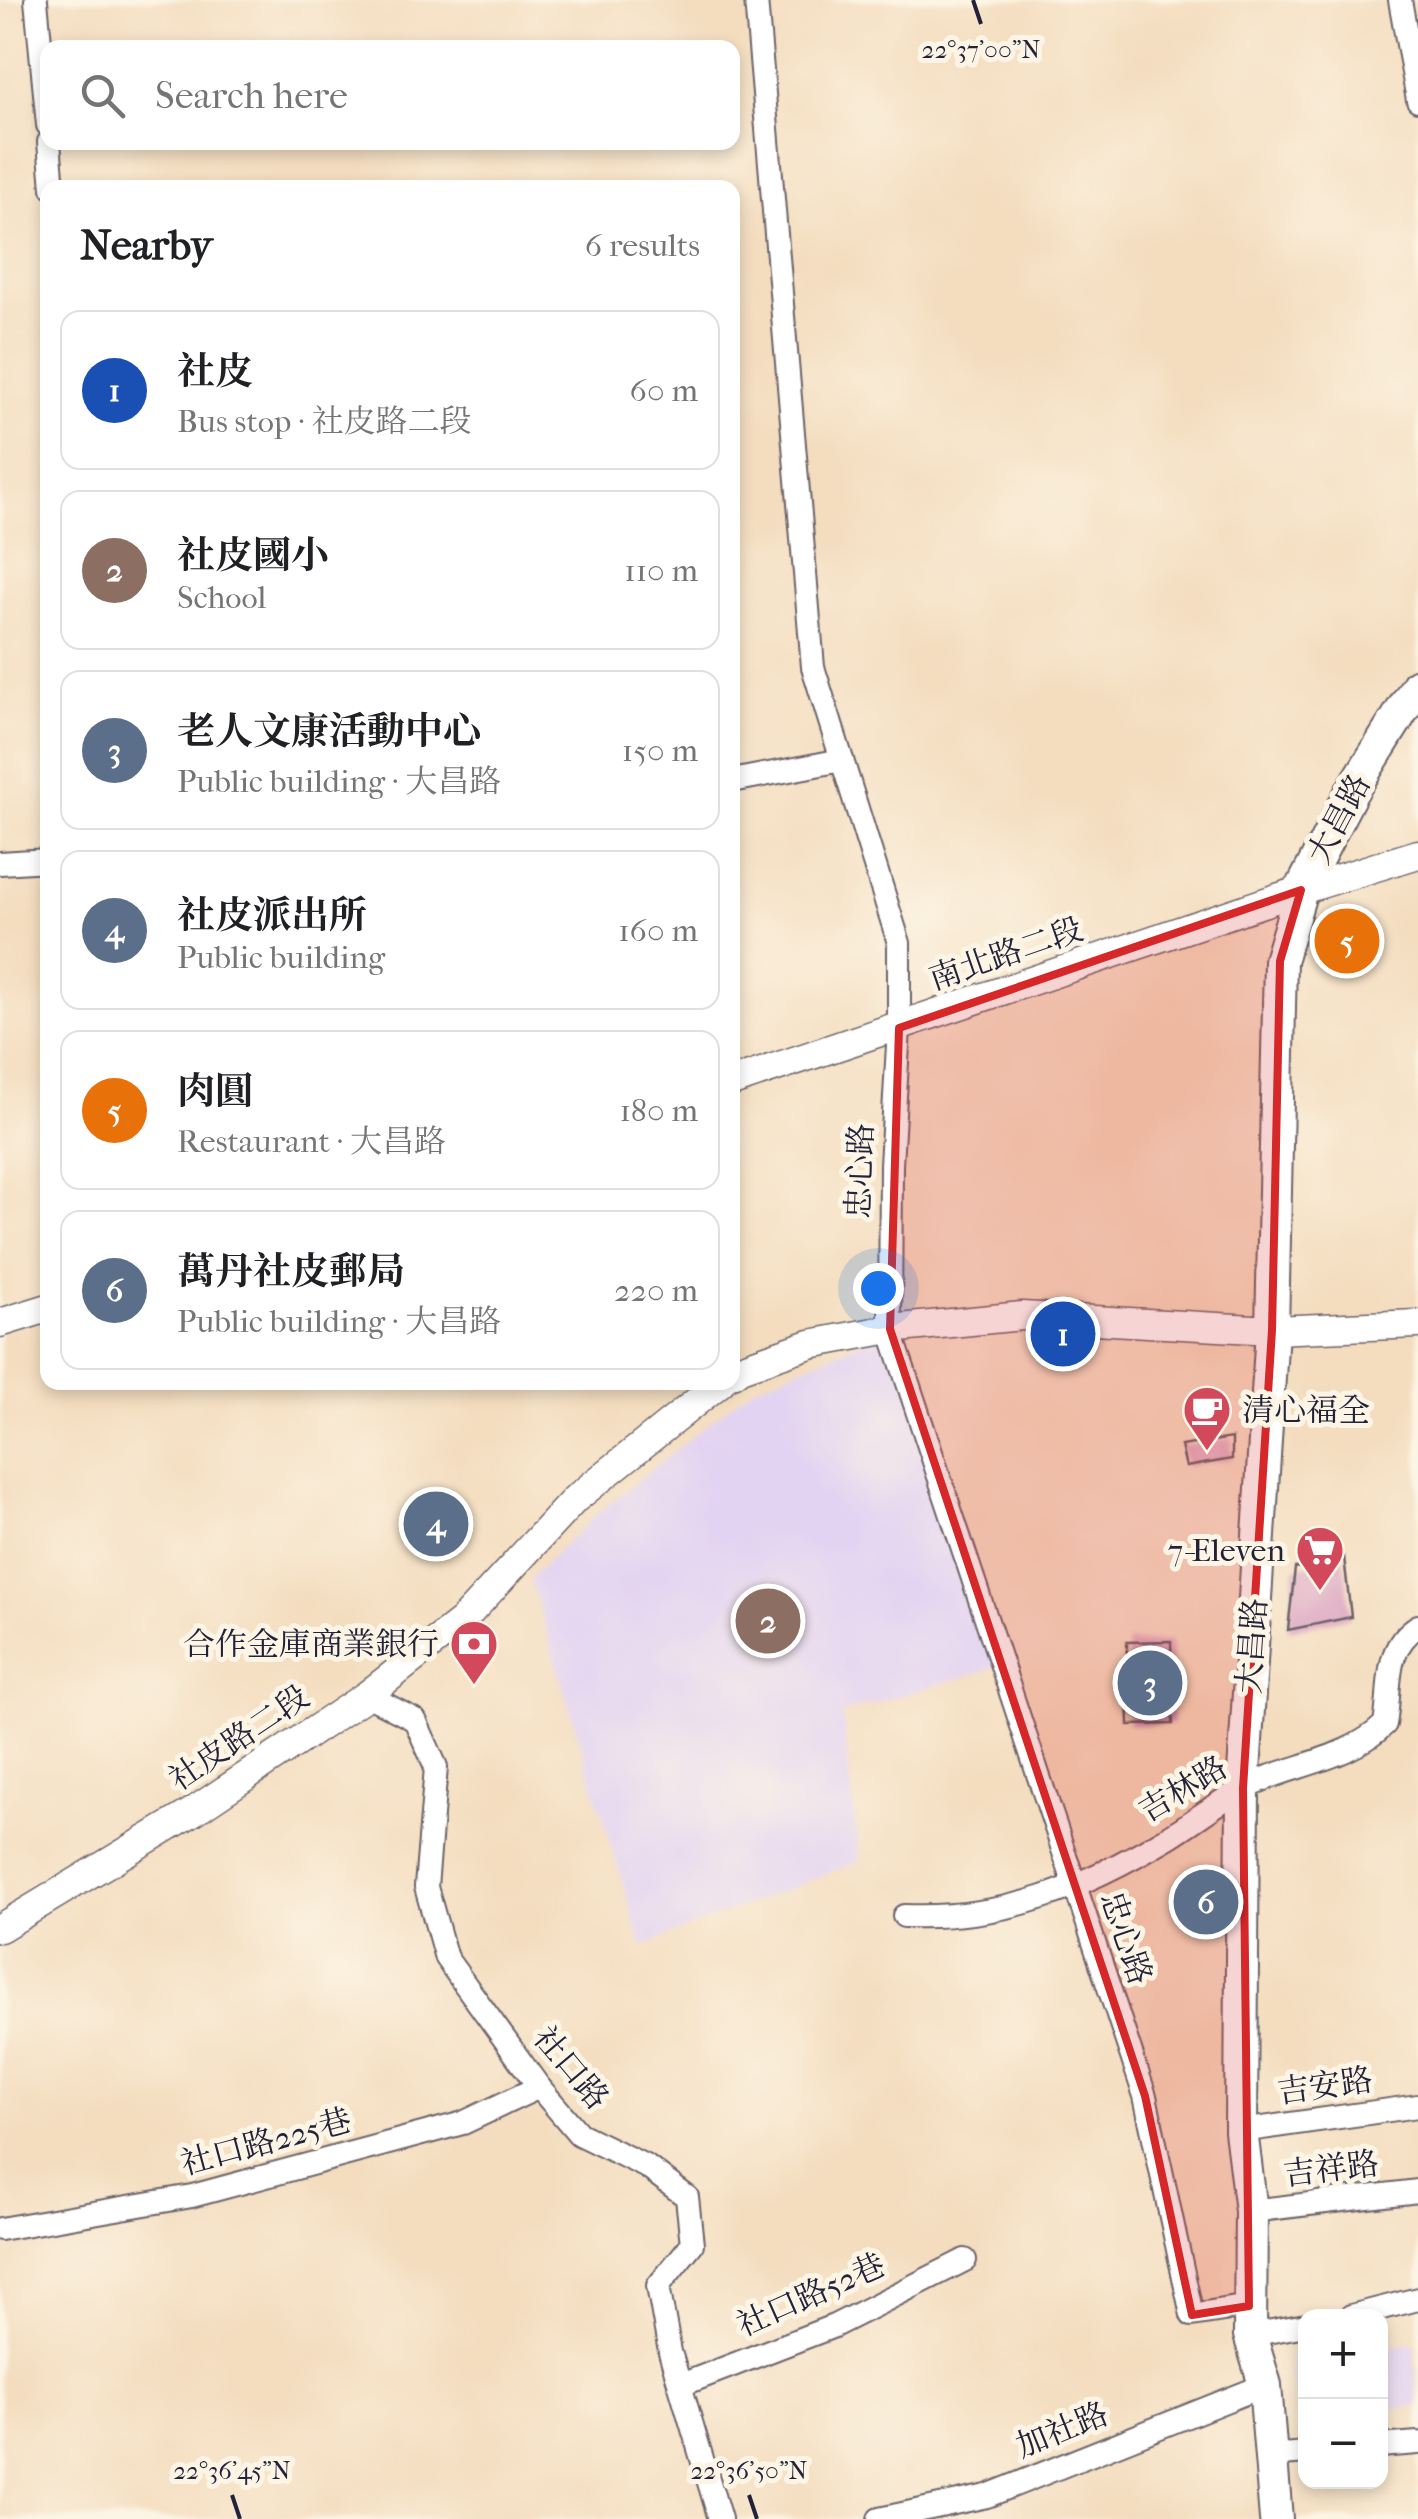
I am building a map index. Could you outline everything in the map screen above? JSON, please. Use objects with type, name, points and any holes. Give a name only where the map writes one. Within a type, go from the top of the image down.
[{"type":"main road","name":"大昌路","points":[[1276,2519],[1265,2386],[1250,2320],[1251,2211],[1241,2131],[1243,1788],[1272,1330],[1280,961],[1301,890],[1352,792],[1418,685]]},
{"type":"street","points":[[36,0],[40,41]]},
{"type":"street","name":"忠心路","points":[[756,0],[813,666],[898,943],[890,1329],[1145,2096],[1192,2316],[1250,2320]]},
{"type":"street","points":[[1400,0],[1418,100]]},
{"type":"street","points":[[50,150],[52,180]]},
{"type":"street","points":[[740,779],[842,760]]},
{"type":"street","name":"南北路二段","points":[[740,1079],[1418,854]]},
{"type":"street","points":[[0,862],[40,860]]},
{"type":"street","points":[[0,1323],[40,1310]]},
{"type":"street","points":[[740,1368],[810,1344],[890,1329],[1022,1316],[1272,1330],[1418,1324]]},
{"type":"street","name":"社皮路二段","points":[[0,1928],[194,1812],[368,1695],[462,1621],[575,1499],[711,1390]]},
{"type":"street","name":"吉林路","points":[[904,1916],[951,1918],[1000,1910],[1073,1886],[1140,1853],[1243,1788],[1335,1756],[1370,1738],[1385,1724],[1390,1663],[1404,1635],[1418,1626]]},
{"type":"street","name":"社口路","points":[[368,1695],[415,1720],[436,1767],[426,1887],[446,1958],[539,2087],[579,2134],[647,2167],[686,2196],[692,2244],[658,2286],[670,2352],[720,2519]]},
{"type":"street","name":"社口路225巷","points":[[0,2230],[210,2191],[463,2123],[539,2087]]},
{"type":"street","name":"吉安路","points":[[1241,2131],[1418,2106]]},
{"type":"street","name":"吉祥路","points":[[1251,2211],[1418,2191]]},
{"type":"street","name":"社口路52巷","points":[[681,2385],[834,2326],[965,2260]]},
{"type":"street","points":[[1379,2309],[1418,2299]]},
{"type":"street","points":[[1250,2320],[1298,2324]]},
{"type":"street","name":"加社路","points":[[880,2519],[991,2508],[1265,2386]]},
{"type":"street","points":[[1388,2445],[1418,2443]]},
{"type":"street","points":[[1271,2456],[1298,2454]]},
{"type":"highlighted area","points":[[1301,890],[1280,961],[1272,1330],[1243,1788],[1249,2306],[1192,2315],[1145,2096],[890,1329],[899,1028]]},
{"type":"shaded area","points":[[896,1327],[1007,1664],[842,1713],[860,1861],[642,1946],[530,1578],[597,1514],[752,1388]]},
{"type":"shaded area","points":[[1414,2343],[1417,2406],[1388,2410],[1388,2347]]},
{"type":"shaded area","points":[[1298,2361],[1298,2414],[1290,2362]]},
{"type":"building","name":"清心福全","points":[[1232,1438],[1232,1459],[1186,1467],[1181,1446]]},
{"type":"building","name":"7-Eleven","points":[[1344,1557],[1351,1617],[1288,1630],[1295,1568]]},
{"type":"building","points":[[1171,1641],[1173,1724],[1129,1725],[1127,1642]]},
{"type":"place","name":"肉圓","points":[[1347,941]]},
{"type":"place","name":"社皮","points":[[1063,1334]]},
{"type":"place","name":"清心福全","points":[[1207,1452]]},
{"type":"place","name":"社皮派出所","points":[[436,1524]]},
{"type":"place","name":"7-Eleven","points":[[1320,1592]]},
{"type":"place","name":"社皮國小","points":[[768,1621]]},
{"type":"place","name":"老人文康活動中心","points":[[1150,1683]]},
{"type":"place","name":"合作金庫商業銀行","points":[[474,1686]]},
{"type":"place","name":"萬丹社皮郵局","points":[[1206,1902]]}]
